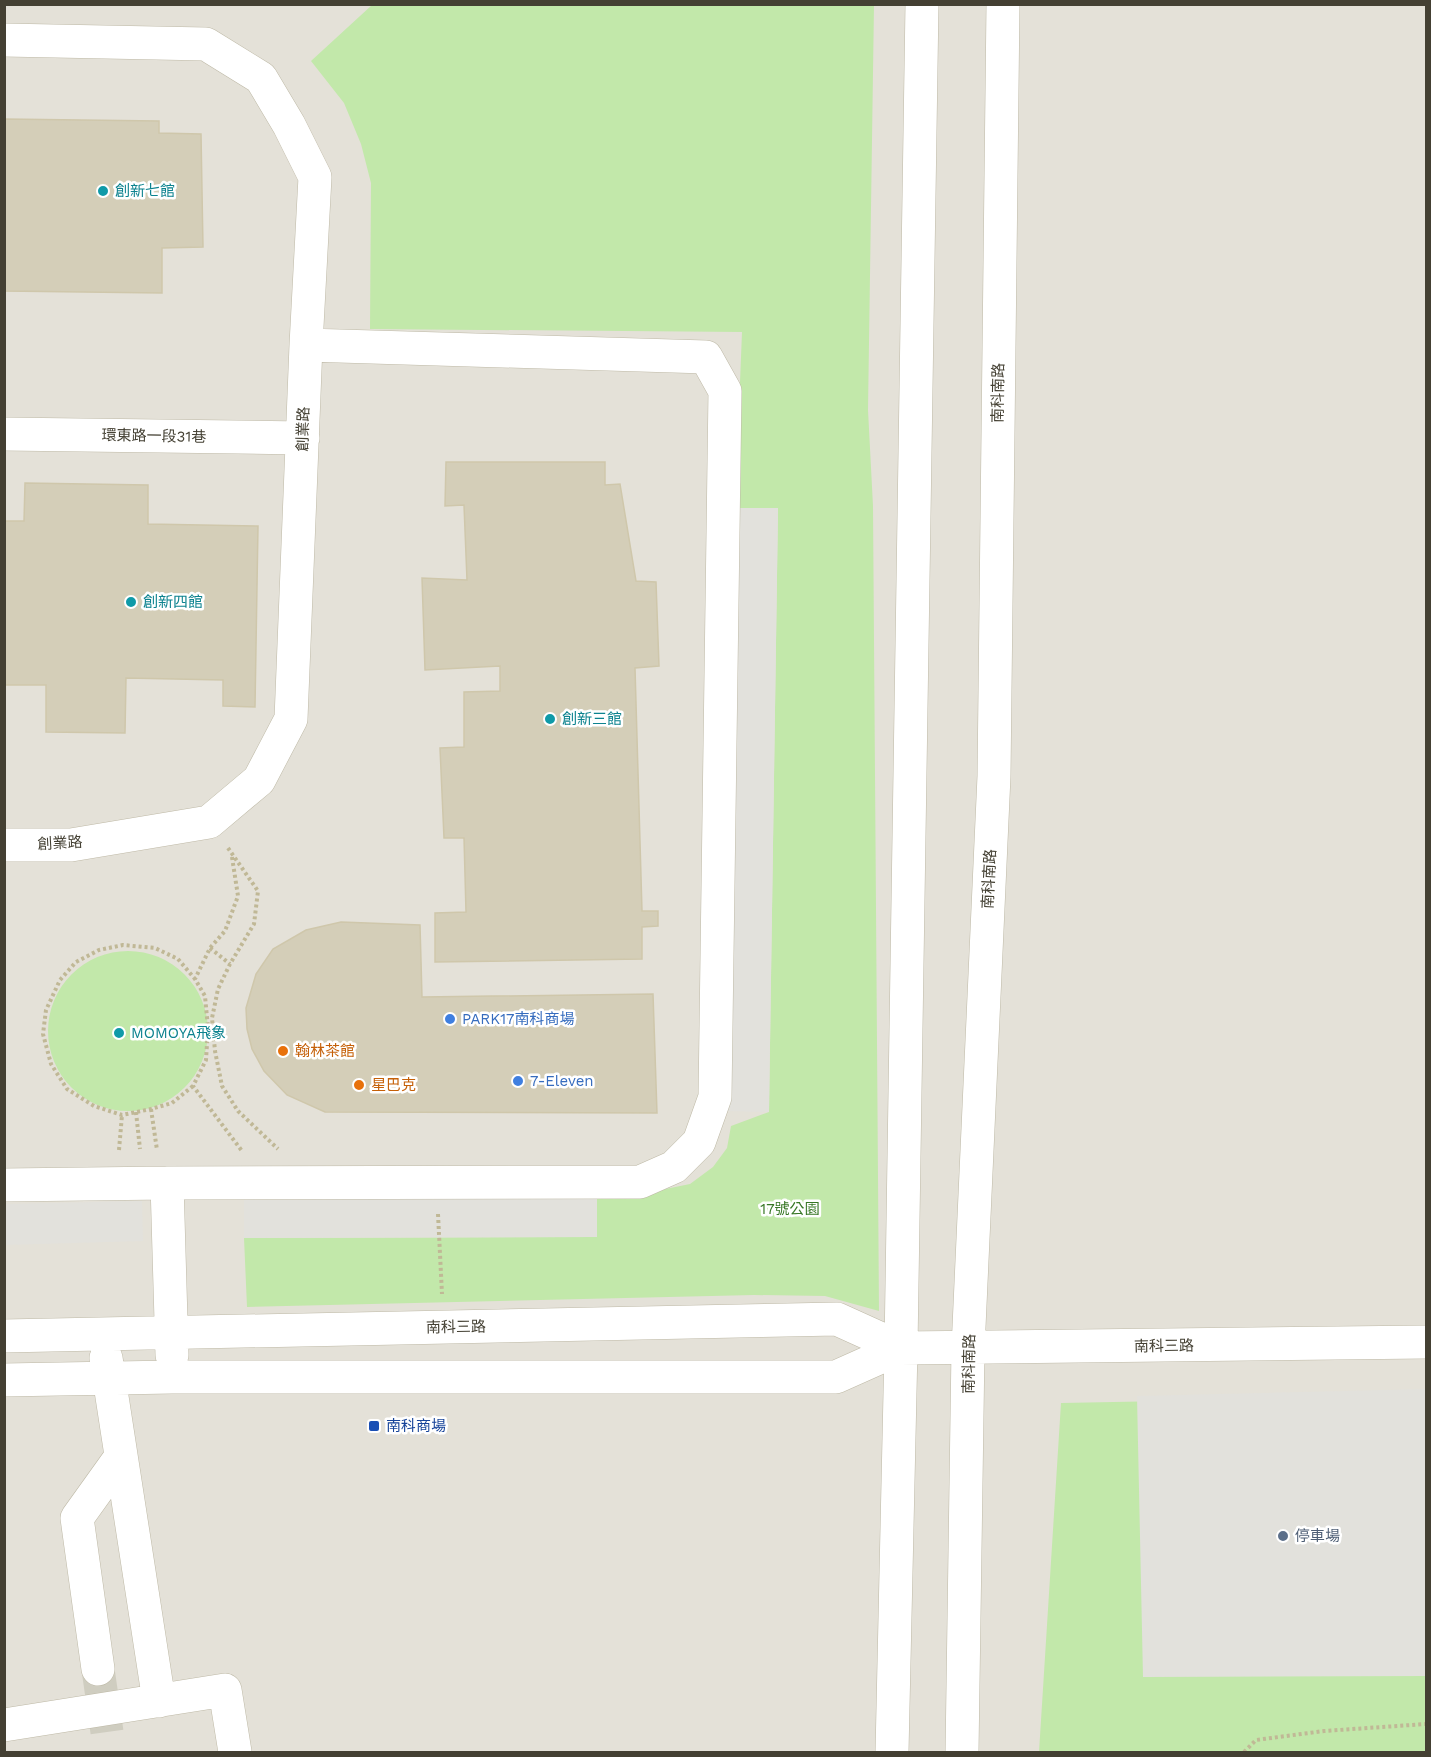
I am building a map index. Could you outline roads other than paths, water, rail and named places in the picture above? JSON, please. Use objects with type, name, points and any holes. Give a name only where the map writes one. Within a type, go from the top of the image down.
[{"type":"street","points":[[892,1752],[901,1348],[922,4]]},
{"type":"street","name":"南科南路","points":[[962,1752],[968,1349],[994,776],[1003,4]]},
{"type":"street","name":"創業路","points":[[4,40],[206,44],[261,78],[289,125],[315,177],[291,719],[259,780],[209,822],[71,845],[4,845]]},
{"type":"street","points":[[4,1185],[640,1182],[674,1167],[699,1142],[715,1097],[725,391],[706,357],[306,345]]},
{"type":"street","name":"環東路一段31巷","points":[[4,434],[303,438]]},
{"type":"street","points":[[165,1183],[172,1377]]},
{"type":"street","name":"南科三路","points":[[4,1336],[837,1319],[901,1348],[1426,1342]]},
{"type":"street","points":[[102,1334],[159,1701]]},
{"type":"street","name":"南科三路","points":[[4,1380],[172,1377],[836,1377],[901,1348]]},
{"type":"street","points":[[98,1670],[77,1518],[120,1458]]},
{"type":"street","points":[[4,1725],[225,1690],[235,1752]]},
{"type":"tunnel","points":[[98,1669],[107,1732]]},
{"type":"place","name":"創新七館","points":[[103,191]]},
{"type":"place","name":"創新四館","points":[[131,602]]},
{"type":"place","name":"創新三館","points":[[550,719]]},
{"type":"place","name":"PARK17南科商場","points":[[450,1019]]},
{"type":"place","name":"MOMOYA飛象","points":[[119,1033]]},
{"type":"place","name":"翰林茶館","points":[[283,1051]]},
{"type":"place","name":"7-Eleven","points":[[518,1081]]},
{"type":"place","name":"星巴克","points":[[359,1085]]},
{"type":"place","name":"南科商場","points":[[374,1426]]},
{"type":"place","name":"停車場","points":[[1283,1536]]},
{"type":"park label","name":"17號公園","points":[[790,1209]]}]
